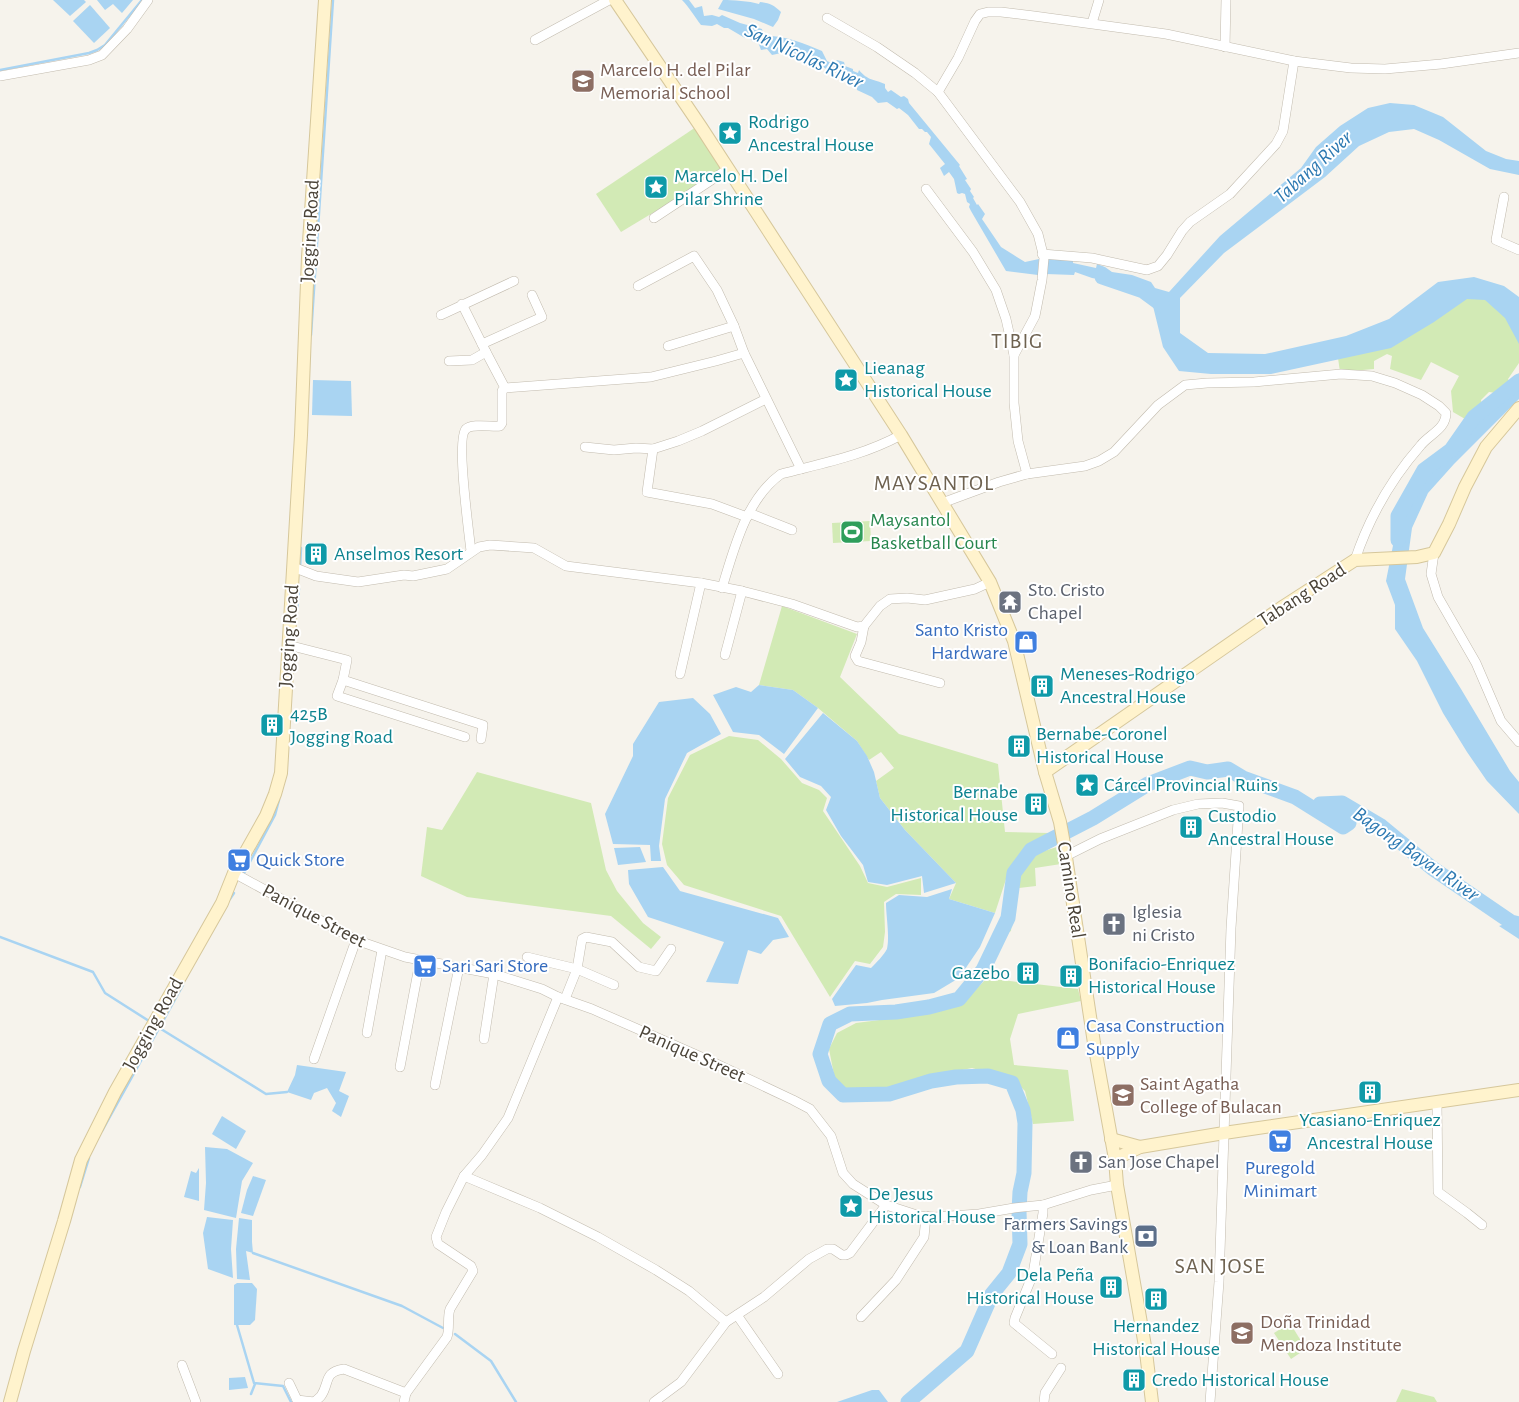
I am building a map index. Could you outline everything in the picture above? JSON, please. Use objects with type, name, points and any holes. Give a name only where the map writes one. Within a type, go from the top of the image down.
[{"type":"main road","name":"Jogging Road","points":[[10,1402],[81,1160],[115,1092],[222,903],[234,873],[266,816],[281,773],[301,435],[308,257],[325,0]]},
{"type":"main road","name":"Camino Real","points":[[616,0],[901,435],[990,582],[1014,641],[1045,772],[1066,850],[1091,1023],[1115,1159],[1117,1185],[1146,1352],[1152,1402]]},
{"type":"main road","points":[[1434,553],[1486,447],[1519,408]]},
{"type":"main road","name":"Tabang Road","points":[[1045,772],[1284,606],[1355,560],[1434,553]]},
{"type":"main road","points":[[1115,1159],[1140,1148],[1224,1133],[1519,1090]]},
{"type":"main road","points":[[1111,1139],[1140,1148]]},
{"type":"street","points":[[0,76],[89,60],[102,55],[127,29],[148,0]]},
{"type":"street","points":[[534,40],[609,0]]},
{"type":"street","points":[[1092,24],[1099,0]]},
{"type":"street","points":[[1225,47],[1226,0]]},
{"type":"street","points":[[938,92],[958,58],[975,21],[980,14],[988,12],[1166,34],[1294,61],[1350,68],[1386,68],[1472,61],[1519,53]]},
{"type":"street","points":[[827,18],[877,47],[915,73],[938,92],[1020,202],[1038,234],[1043,256],[1042,280],[1035,316],[1014,355]]},
{"type":"street","points":[[1043,256],[1092,258],[1147,270],[1158,266],[1190,222],[1230,194],[1276,144],[1283,131],[1294,61]]},
{"type":"street","points":[[654,218],[728,169]]},
{"type":"street","points":[[926,189],[973,252],[996,290],[1006,319],[1014,355],[1014,403],[1018,441],[1027,474]]},
{"type":"street","points":[[1504,197],[1496,240],[1519,250]]},
{"type":"street","points":[[638,286],[694,256],[717,290],[766,399],[801,469]]},
{"type":"street","points":[[441,315],[514,281]]},
{"type":"street","points":[[449,361],[472,360],[484,348],[542,317],[532,295]]},
{"type":"street","points":[[462,304],[505,388]]},
{"type":"street","points":[[668,346],[734,326]]},
{"type":"street","points":[[505,388],[651,377],[744,352]]},
{"type":"street","points":[[942,503],[998,482],[1027,474],[1085,466],[1099,461],[1114,452],[1158,405],[1184,385],[1254,382],[1340,374],[1372,376],[1395,383],[1422,395],[1446,413],[1446,420],[1442,426],[1422,443],[1388,487],[1362,539],[1355,560]]},
{"type":"street","points":[[471,551],[462,462],[463,432],[472,426],[500,426],[502,423],[502,391],[505,388]]},
{"type":"street","points":[[585,447],[614,450],[653,449],[702,431],[766,399]]},
{"type":"street","points":[[722,588],[735,544],[748,515],[771,481],[780,474],[852,456],[881,446],[901,435]]},
{"type":"street","points":[[653,449],[647,492],[712,504],[792,530]]},
{"type":"street","points":[[293,567],[316,576],[358,582],[404,575],[413,576],[447,569],[479,547],[490,545],[534,548],[566,566],[701,583],[742,591],[792,604],[851,626],[864,626]]},
{"type":"street","points":[[1434,553],[1431,574],[1438,597],[1476,663],[1501,721],[1519,742]]},
{"type":"street","points":[[940,683],[858,661],[855,656],[861,642],[864,626],[880,606],[890,599],[925,600],[975,589],[990,582]]},
{"type":"street","points":[[680,674],[701,583]]},
{"type":"street","points":[[724,655],[742,591]]},
{"type":"street","points":[[288,645],[347,660],[337,696],[465,737]]},
{"type":"street","points":[[343,680],[484,725],[481,739]]},
{"type":"street","points":[[1066,850],[1100,840],[1174,810],[1198,804],[1222,803],[1239,806],[1231,928],[1219,1282],[1210,1402]]},
{"type":"street","name":"Panique Street","points":[[234,873],[356,940],[420,961],[494,974],[542,989],[706,1059],[810,1109],[831,1136],[843,1173],[853,1184],[886,1205],[935,1217],[979,1214],[1043,1205],[1091,1190],[1117,1185]]},
{"type":"street","points":[[288,1383],[297,1401],[314,1402],[321,1396],[330,1374],[344,1369],[405,1397],[447,1337],[450,1308],[473,1271],[472,1266],[438,1244],[436,1240],[446,1212],[464,1176],[482,1155],[508,1118],[562,998],[577,970],[582,939],[586,937],[612,942],[639,967],[656,970],[671,949]]},
{"type":"street","points":[[314,1059],[356,940]]},
{"type":"street","points":[[367,1033],[382,950]]},
{"type":"street","points":[[527,956],[577,970],[614,984]]},
{"type":"street","points":[[400,1067],[420,961]]},
{"type":"street","points":[[435,1085],[459,967]]},
{"type":"street","points":[[484,1039],[494,974]]},
{"type":"street","points":[[1437,1103],[1438,1192],[1482,1225]]},
{"type":"street","points":[[464,1176],[540,1208],[598,1237],[689,1291],[726,1322]]},
{"type":"street","points":[[654,1402],[681,1382],[726,1322],[764,1297],[809,1259],[827,1249],[833,1249],[842,1255],[850,1253],[886,1205]]},
{"type":"street","points":[[1043,1205],[1033,1274],[1014,1323],[1052,1354]]},
{"type":"street","points":[[861,1317],[896,1280],[924,1237],[926,1216]]},
{"type":"street","points":[[737,1314],[778,1374]]},
{"type":"street","points":[[182,1365],[196,1402]]},
{"type":"street","points":[[1044,1402],[1045,1393],[1061,1368]]},
{"type":"green space","points":[[696,127],[724,170],[621,232],[596,194]]},
{"type":"green space","points":[[1481,290],[1519,324],[1519,363],[1508,379],[1511,384],[1508,386],[1504,385],[1496,393],[1489,392],[1481,400],[1482,406],[1465,419],[1453,412],[1451,391],[1459,376],[1431,362],[1421,380],[1390,369],[1392,356],[1387,354],[1374,361],[1374,369],[1340,372],[1338,358]]},
{"type":"green space","name":"Maysantol Basketball Court","points":[[870,521],[871,541],[833,543],[832,523]]},
{"type":"green space","points":[[782,606],[857,634],[840,677],[899,734],[998,764],[1005,832],[1049,833],[1027,851],[1008,873],[995,913],[949,899],[956,883],[905,830],[880,798],[876,781],[894,768],[881,752],[869,760],[857,741],[818,708],[793,690],[759,685]]},
{"type":"green space","points":[[729,736],[758,740],[781,759],[802,783],[819,790],[827,798],[823,811],[860,866],[868,883],[887,887],[921,878],[921,895],[896,894],[884,902],[885,932],[883,947],[870,964],[855,961],[830,997],[781,916],[684,885],[667,865],[662,844],[668,798],[690,755]]},
{"type":"green space","points":[[477,772],[591,803],[606,870],[617,891],[643,923],[661,937],[651,949],[611,916],[467,897],[421,876],[427,827],[442,830]]},
{"type":"green space","points":[[1057,847],[1061,864],[1035,868],[1036,886],[1019,888],[1017,900],[1013,906],[1011,931],[1003,936],[1008,922],[1016,874],[1031,855]]},
{"type":"green space","points":[[985,980],[1002,980],[1078,989],[1081,1001],[1018,1014],[1010,1039],[1014,1065],[1068,1070],[1074,1121],[1033,1124],[1025,1091],[1014,1080],[972,1068],[938,1075],[892,1090],[848,1091],[835,1080],[829,1049],[837,1033],[856,1023],[911,1016],[962,1004]]},
{"type":"green space","points":[[1290,1323],[1306,1349],[1291,1359],[1274,1333]]},
{"type":"green space","points":[[1402,1389],[1434,1397],[1437,1402],[1396,1402]]},
{"type":"water","points":[[53,0],[84,0],[86,2],[70,16]]},
{"type":"water","points":[[97,0],[133,0],[122,13],[113,4],[105,10]]},
{"type":"water","points":[[682,0],[689,0],[695,8],[702,6],[704,16],[712,15],[719,17],[722,15],[740,23],[762,29],[763,36],[786,38],[822,51],[827,61],[834,64],[837,60],[844,62],[845,66],[853,69],[853,71],[858,73],[859,70],[868,78],[885,84],[888,92],[891,90],[901,97],[904,96],[908,99],[909,103],[960,165],[973,198],[985,214],[982,219],[1001,247],[1025,262],[1039,259],[1038,275],[1006,271],[971,211],[965,194],[957,193],[954,179],[949,172],[944,176],[940,168],[945,164],[929,144],[931,137],[927,132],[919,129],[908,115],[899,108],[897,109],[887,102],[878,103],[872,97],[857,90],[856,81],[854,82],[845,75],[830,71],[814,62],[794,55],[789,56],[786,52],[772,55],[767,49],[761,50],[758,42],[753,42],[748,36],[745,38],[717,24],[712,26],[701,25]]},
{"type":"water","points":[[723,0],[766,3],[774,6],[781,12],[773,27],[754,19],[718,9]]},
{"type":"water","points":[[90,5],[110,28],[94,43],[73,21]]},
{"type":"water","name":"Tabang River","points":[[1390,103],[1414,105],[1443,117],[1486,151],[1506,159],[1519,161],[1519,175],[1490,169],[1439,140],[1414,129],[1389,132],[1359,146],[1325,177],[1224,253],[1180,298],[1180,333],[1208,353],[1265,354],[1346,336],[1389,319],[1438,282],[1474,277],[1504,286],[1519,297],[1519,344],[1505,318],[1485,300],[1467,299],[1391,348],[1271,374],[1211,374],[1179,371],[1163,347],[1152,302],[1144,290],[1135,289],[1129,284],[1092,278],[1075,272],[1074,275],[1046,274],[1048,255],[1073,259],[1073,263],[1096,268],[1097,264],[1112,272],[1132,275],[1151,282],[1155,288],[1169,292],[1220,236],[1301,168],[1316,147],[1340,126],[1368,108]]},
{"type":"water","points":[[1519,373],[1519,399],[1428,493],[1412,528],[1405,579],[1423,628],[1510,771],[1519,782],[1519,814],[1487,781],[1467,752],[1443,713],[1417,661],[1395,629],[1395,605],[1386,581],[1402,500],[1437,455],[1487,411]]},
{"type":"water","points":[[313,380],[351,381],[352,416],[312,415]]},
{"type":"water","points":[[759,685],[793,690],[818,708],[784,754],[759,735],[733,732],[713,695],[736,687],[751,692]]},
{"type":"water","points":[[693,698],[710,714],[721,734],[687,753],[665,799],[659,846],[661,861],[651,861],[650,845],[613,844],[605,814],[633,756],[633,744],[659,702]]},
{"type":"water","points":[[823,713],[857,741],[867,756],[874,772],[880,798],[905,830],[956,883],[924,893],[922,876],[887,885],[868,882],[863,865],[841,836],[826,810],[831,797],[821,786],[800,777],[785,759]]},
{"type":"water","points":[[640,847],[646,862],[618,865],[614,848]]},
{"type":"water","points":[[663,867],[680,891],[778,918],[789,937],[773,940],[761,954],[748,950],[738,984],[706,982],[724,942],[648,917],[629,884],[628,870]]},
{"type":"water","points":[[952,889],[949,899],[995,913],[980,947],[959,978],[934,993],[835,1006],[832,999],[856,965],[871,968],[887,949],[886,903],[899,895],[927,897]]},
{"type":"water","points":[[1514,921],[1519,922],[1519,939],[1499,926]]},
{"type":"water","points":[[297,1065],[346,1072],[339,1091],[349,1096],[341,1117],[332,1111],[336,1103],[327,1088],[314,1093],[311,1100],[287,1092],[295,1075]]},
{"type":"water","points":[[222,1116],[246,1131],[236,1149],[212,1134]]},
{"type":"water","points":[[205,1147],[227,1149],[253,1163],[242,1181],[236,1218],[204,1210],[206,1183]]},
{"type":"water","points":[[199,1168],[199,1201],[184,1197],[191,1171],[196,1173]]},
{"type":"water","points":[[253,1176],[266,1180],[253,1216],[241,1213]]},
{"type":"water","points":[[207,1217],[233,1220],[231,1249],[233,1278],[208,1269],[203,1233]]},
{"type":"water","points":[[239,1218],[252,1220],[253,1253],[246,1251],[250,1280],[237,1279],[236,1249]]},
{"type":"water","points":[[237,1283],[252,1283],[257,1289],[255,1320],[250,1325],[234,1325],[234,1285]]},
{"type":"water","points":[[245,1377],[248,1388],[229,1390],[229,1378]]},
{"type":"water","points":[[872,1390],[879,1390],[888,1402],[837,1402]]},
{"type":"waterway","points":[[0,70],[97,50],[105,45],[142,0]]},
{"type":"waterway","points":[[311,335],[333,0]]},
{"type":"waterway","name":"San Nicolas River","points":[[1102,277],[1143,291],[1162,305]]},
{"type":"waterway","points":[[1398,540],[1398,516],[1424,470],[1451,450],[1474,417],[1519,381]]},
{"type":"waterway","points":[[300,568],[301,548]]},
{"type":"waterway","points":[[297,610],[299,589]]},
{"type":"waterway","name":"Bagong Bayan River","points":[[908,1402],[967,1351],[992,1294],[1009,1273],[1020,1244],[1020,1192],[1024,1173],[1025,1123],[1023,1110],[1012,1083],[988,1076],[956,1077],[931,1081],[889,1094],[843,1095],[829,1081],[820,1054],[830,1024],[850,1014],[896,1012],[929,1007],[959,999],[983,970],[1008,918],[1014,873],[1031,850],[1093,818],[1148,784],[1190,768],[1207,772],[1228,769],[1243,778],[1295,797],[1343,827],[1349,823],[1320,804],[1342,803],[1381,826],[1432,868],[1511,922],[1519,924]]},
{"type":"waterway","points":[[243,875],[275,815],[279,800]]},
{"type":"waterway","points":[[230,899],[234,893]]},
{"type":"waterway","points":[[0,937],[93,972],[105,993],[149,1021]]},
{"type":"waterway","points":[[102,1131],[183,985]]},
{"type":"waterway","points":[[161,1029],[266,1094],[287,1092]]},
{"type":"waterway","points":[[80,1187],[89,1158]]},
{"type":"waterway","points":[[253,1253],[402,1306],[443,1328]]},
{"type":"waterway","points":[[237,1325],[254,1383],[283,1386],[291,1402]]},
{"type":"waterway","points":[[455,1334],[491,1361],[516,1402]]},
{"type":"waterway","points":[[251,1394],[255,1384]]},
{"type":"place","name":"Marcelo H. del Pilar Memorial School","points":[[583,81]]},
{"type":"place","name":"Rodrigo Ancestral House","points":[[730,133]]},
{"type":"place","name":"Marcelo H. Del Pilar Shrine","points":[[656,187]]},
{"type":"place","name":"Lieanag Historical House","points":[[846,380]]},
{"type":"place","name":"Maysantol Basketball Court","points":[[852,532]]},
{"type":"place","name":"Anselmos Resort","points":[[316,554]]},
{"type":"place","name":"Sto. Cristo Chapel","points":[[1010,602]]},
{"type":"place","name":"Santo Kristo Hardware","points":[[1026,642]]},
{"type":"place","name":"Meneses-Rodrigo Ancestral House","points":[[1042,686]]},
{"type":"place","name":"425B Jogging Road","points":[[272,725]]},
{"type":"place","name":"Bernabe-Coronel Historical House","points":[[1019,746]]},
{"type":"place","name":"Cárcel Provincial Ruins","points":[[1087,785]]},
{"type":"place","name":"Bernabe Historical House","points":[[1036,804]]},
{"type":"place","name":"Custodio Ancestral House","points":[[1191,827]]},
{"type":"place","name":"Quick Store","points":[[239,860]]},
{"type":"place","name":"Iglesia ni Cristo","points":[[1114,924]]},
{"type":"place","name":"Sari Sari Store","points":[[425,966]]},
{"type":"place","name":"Gazebo","points":[[1028,973]]},
{"type":"place","name":"Bonifacio-Enriquez Historical House","points":[[1071,976]]},
{"type":"place","name":"Casa Construction Supply","points":[[1068,1038]]},
{"type":"place","name":"Ycasiano-Enriquez Ancestral House","points":[[1370,1092]]},
{"type":"place","name":"Saint Agatha College of Bulacan","points":[[1123,1095]]},
{"type":"place","name":"Puregold Minimart","points":[[1280,1141]]},
{"type":"place","name":"San Jose Chapel","points":[[1081,1162]]},
{"type":"place","name":"De Jesus Historical House","points":[[851,1206]]},
{"type":"place","name":"Farmers Savings & Loan Bank","points":[[1146,1236]]},
{"type":"place","name":"Dela Peña Historical House","points":[[1111,1287]]},
{"type":"place","name":"Hernandez Historical House","points":[[1156,1299]]},
{"type":"place","name":"Doña Trinidad Mendoza Institute","points":[[1242,1333]]},
{"type":"place","name":"Credo Historical House","points":[[1134,1380]]},
{"type":"district","name":"TIBIG","points":[[1017,341]]},
{"type":"district","name":"MAYSANTOL","points":[[934,483]]},
{"type":"district","name":"SAN JOSE","points":[[1220,1266]]}]
